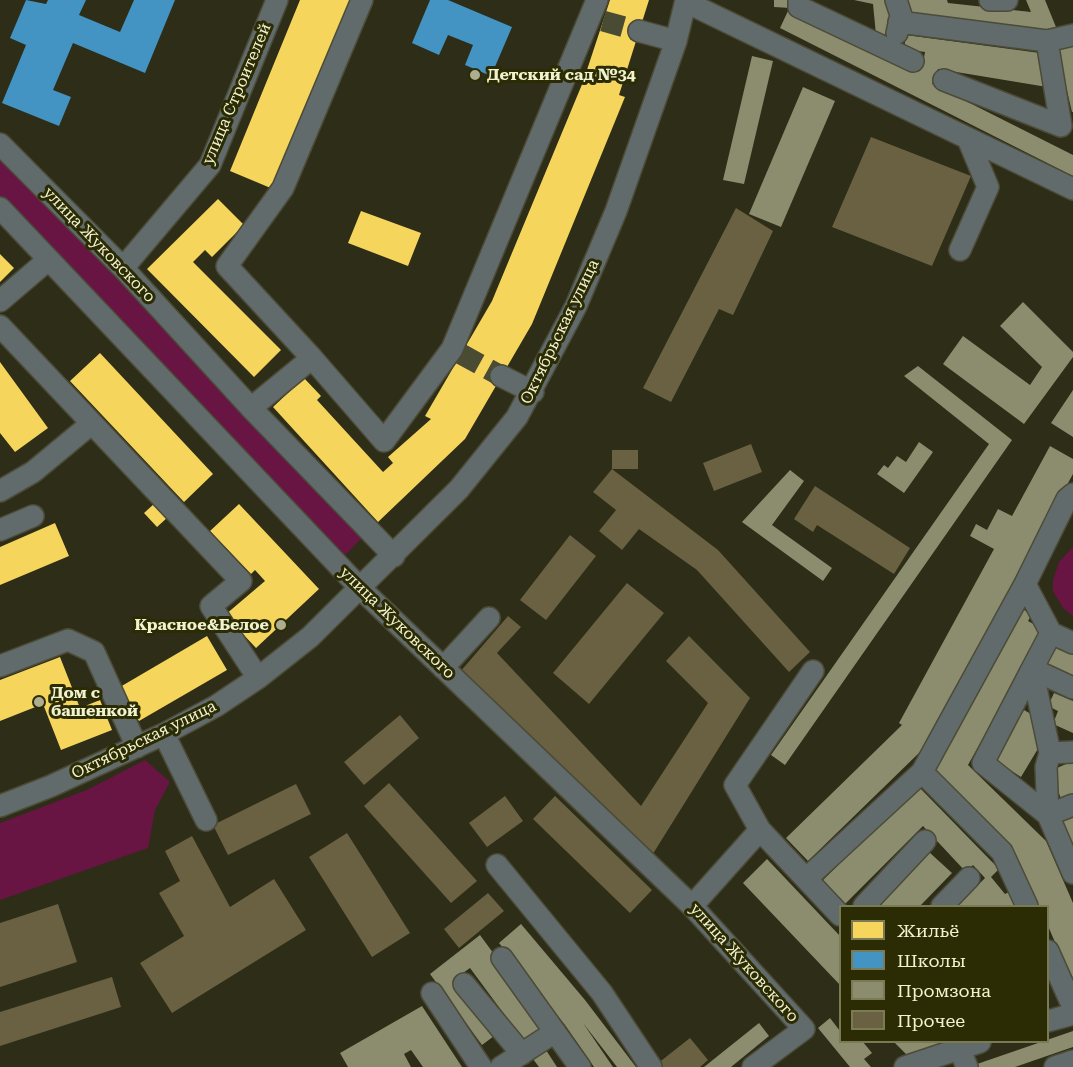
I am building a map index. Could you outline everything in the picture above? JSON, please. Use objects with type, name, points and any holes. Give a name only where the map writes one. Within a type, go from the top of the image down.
[{"type":"street","name":"улица Строителей","points":[[123,268],[210,165],[277,0]]},
{"type":"street","points":[[362,0],[283,188],[227,266],[312,358],[384,441],[457,352],[597,12]]},
{"type":"street","points":[[799,0],[799,7],[913,61]]},
{"type":"street","points":[[892,52],[901,15],[896,0]]},
{"type":"street","points":[[990,0],[1007,0]]},
{"type":"street","points":[[686,1],[1073,189]]},
{"type":"street","name":"Октябрьская улица","points":[[0,806],[164,734],[216,706],[258,678],[310,637],[361,589],[459,489],[518,417],[576,306],[612,221],[676,41],[686,1]]},
{"type":"street","points":[[899,22],[1047,41],[1073,35]]},
{"type":"street","points":[[639,31],[676,41]]},
{"type":"street","points":[[944,80],[1061,126],[1047,41]]},
{"type":"street","points":[[960,250],[988,187],[968,139]]},
{"type":"street","name":"улица Жуковского","points":[[0,144],[123,268],[251,408],[394,556]]},
{"type":"street","name":"улица Жуковского","points":[[0,208],[361,589],[692,906],[804,1029],[753,1067]]},
{"type":"street","points":[[0,301],[48,260]]},
{"type":"street","points":[[0,326],[241,581],[211,606],[258,678]]},
{"type":"street","points":[[251,408],[312,358]]},
{"type":"street","points":[[501,376],[532,392]]},
{"type":"street","points":[[0,491],[33,472],[91,424]]},
{"type":"street","points":[[807,878],[922,772],[1025,584],[1067,499],[1073,494]]},
{"type":"street","points":[[0,530],[33,516]]},
{"type":"street","points":[[1025,584],[1051,633],[1073,643]]},
{"type":"street","points":[[443,668],[489,618]]},
{"type":"street","points":[[1048,815],[983,763],[1051,633]]},
{"type":"street","points":[[0,666],[68,640],[94,652],[137,747]]},
{"type":"street","points":[[1032,669],[1073,688]]},
{"type":"street","points":[[1032,669],[1050,753],[1046,767],[1048,815],[1071,864]]},
{"type":"street","points":[[813,671],[735,784],[759,830],[839,914]]},
{"type":"street","points":[[164,734],[206,820]]},
{"type":"street","points":[[1050,753],[1073,752]]},
{"type":"street","points":[[922,772],[1002,852],[1027,905]]},
{"type":"street","points":[[1048,815],[1073,805]]},
{"type":"street","points":[[692,906],[759,830]]},
{"type":"street","points":[[865,905],[925,841]]},
{"type":"street","points":[[497,866],[602,993],[651,1067]]},
{"type":"street","points":[[943,905],[969,878]]},
{"type":"street","points":[[1049,955],[1073,1007]]},
{"type":"street","points":[[502,958],[580,1067]]},
{"type":"street","points":[[464,984],[522,1054]]},
{"type":"street","points":[[432,993],[481,1067]]},
{"type":"street","points":[[1049,1020],[1073,1014]]},
{"type":"street","points":[[501,1067],[555,1032]]},
{"type":"street","points":[[904,1067],[963,1057],[978,1043]]},
{"type":"street","points":[[1055,1067],[1073,1061]]},
{"type":"shaded area","points":[[0,158],[365,535],[345,555],[0,197]]},
{"type":"shaded area","points":[[1073,547],[1073,616],[1063,608],[1053,591],[1053,580],[1059,562]]},
{"type":"shaded area","points":[[145,760],[170,782],[155,810],[148,848],[0,900],[0,823],[87,790]]},
{"type":"building: Жильё","points":[[300,0],[351,0],[273,189],[230,171]]},
{"type":"building: Жильё","points":[[610,0],[649,0],[619,95],[625,97],[532,324],[465,439],[378,522],[273,407],[304,378],[321,396],[317,400],[383,472],[393,463],[388,457],[431,419],[425,416],[492,301],[583,82]]},
{"type":"building: Жильё","points":[[218,199],[244,225],[212,257],[205,250],[193,262],[281,350],[254,377],[147,269]]},
{"type":"building: Жильё","points":[[361,211],[421,233],[408,266],[348,243]]},
{"type":"building: Жильё","points":[[0,254],[14,268],[0,282]]},
{"type":"building: Жильё","points":[[100,353],[213,474],[184,502],[70,381]]},
{"type":"building: Жильё","points":[[0,362],[48,428],[15,452],[0,433]]},
{"type":"building: Жильё","points":[[155,503],[168,517],[157,527],[144,513]]},
{"type":"building: Жильё","points":[[239,504],[319,589],[256,648],[225,615],[265,581],[255,570],[251,574],[210,531]]},
{"type":"building: Жильё","points":[[55,523],[69,556],[0,585],[0,547]]},
{"type":"building: Жильё","points":[[207,636],[227,670],[139,721],[120,687]]},
{"type":"building: Жильё","name":"Дом с башенкой","points":[[60,657],[80,708],[100,700],[112,730],[61,750],[43,704],[0,721],[0,680]]},
{"type":"building: Школы","points":[[26,0],[46,4],[48,0],[86,0],[79,15],[120,32],[134,0],[175,0],[145,73],[73,43],[53,90],[71,97],[59,126],[2,103],[26,45],[10,38]]},
{"type":"building: Школы","points":[[430,0],[448,0],[512,27],[491,76],[465,65],[473,45],[448,35],[439,55],[412,43]]},
{"type":"building: Промзона","points":[[774,0],[790,0],[790,8],[774,7]]},
{"type":"building: Промзона","points":[[854,0],[888,0],[892,34],[876,35],[873,4]]},
{"type":"building: Промзона","points":[[904,0],[947,0],[948,3],[1031,12],[1026,0],[1045,0],[1058,32],[907,12]]},
{"type":"building: Промзона","points":[[788,11],[910,72],[923,63],[925,52],[904,49],[906,35],[1040,53],[1047,87],[938,69],[932,84],[1073,155],[1073,176],[780,28]]},
{"type":"building: Промзона","points":[[1073,46],[1073,112],[1072,112],[1057,49]]},
{"type":"building: Промзона","points":[[752,56],[773,61],[744,184],[723,180]]},
{"type":"building: Промзона","points":[[803,87],[835,101],[781,227],[749,214]]},
{"type":"building: Промзона","points":[[1023,302],[1073,352],[1073,357],[1024,424],[943,364],[963,336],[1030,385],[1042,367],[1000,326]]},
{"type":"building: Промзона","points":[[918,366],[1012,440],[785,765],[771,755],[989,444],[904,376]]},
{"type":"building: Промзона","points":[[1073,390],[1073,437],[1051,423]]},
{"type":"building: Промзона","points":[[919,442],[933,452],[904,493],[877,474],[884,465],[888,468],[897,456],[906,462]]},
{"type":"building: Промзона","points":[[1050,446],[1073,459],[1073,474],[920,752],[808,861],[786,838],[902,725],[899,723],[994,549],[970,536],[976,524],[987,530],[998,509],[1012,516]]},
{"type":"building: Промзона","points":[[790,470],[804,481],[772,525],[832,568],[823,581],[742,522]]},
{"type":"building: Промзона","points":[[1020,608],[1032,614],[1028,621],[1039,627],[1037,642],[968,765],[1046,841],[1073,903],[1073,984],[1049,928],[1049,905],[1039,905],[1016,855],[932,772]]},
{"type":"building: Промзона","points":[[1059,640],[1073,647],[1073,678],[1046,665]]},
{"type":"building: Промзона","points":[[1054,693],[1073,701],[1073,733],[1053,724],[1058,711],[1048,706]]},
{"type":"building: Промзона","points":[[1024,710],[1038,718],[1033,726],[1040,730],[1039,747],[1021,777],[993,759]]},
{"type":"building: Промзона","points":[[1073,761],[1073,796],[1062,801],[1050,771]]},
{"type":"building: Промзона","points":[[918,786],[999,869],[991,877],[1005,894],[1011,891],[1017,905],[951,905],[971,884],[975,888],[985,878],[973,865],[966,872],[923,826],[844,905],[820,883]]},
{"type":"building: Промзона","points":[[1073,814],[1073,850],[1060,819]]},
{"type":"building: Промзона","points":[[929,852],[952,873],[921,905],[877,905]]},
{"type":"building: Промзона","points":[[767,859],[839,935],[839,984],[743,883]]},
{"type":"building: Промзона","points":[[521,924],[585,1000],[636,1067],[617,1067],[583,1023],[613,1067],[594,1067],[565,1025],[499,943]]},
{"type":"building: Промзона","points":[[480,935],[546,1025],[524,1041],[470,968],[453,980],[494,1036],[482,1045],[430,974]]},
{"type":"building: Промзона","points":[[422,1006],[462,1067],[423,1067],[411,1050],[404,1054],[411,1067],[348,1067],[340,1053]]},
{"type":"building: Промзона","points":[[830,1018],[839,1030],[839,1043],[864,1043],[872,1053],[864,1059],[871,1067],[850,1067],[818,1028]]},
{"type":"building: Промзона","points":[[759,1023],[769,1036],[731,1067],[704,1067]]},
{"type":"building: Промзона","points":[[1073,1031],[1073,1047],[1015,1067],[978,1067],[977,1064],[1038,1043],[1049,1043],[1049,1039]]},
{"type":"building: Промзона","points":[[895,1043],[942,1043],[908,1056]]},
{"type":"building: Промзона","points":[[546,1050],[557,1067],[539,1067],[533,1059]]},
{"type":"building: Прочее","points":[[871,137],[971,176],[932,266],[832,227]]},
{"type":"building: Прочее","points":[[736,208],[773,231],[733,315],[719,309],[671,402],[643,388]]},
{"type":"building: Прочее","points":[[751,444],[762,472],[714,491],[703,463]]},
{"type":"building: Прочее","points":[[612,450],[638,450],[638,469],[612,469]]},
{"type":"building: Прочее","points":[[612,469],[718,550],[810,652],[789,672],[697,570],[639,529],[622,550],[599,531],[616,510],[593,492]]},
{"type":"building: Прочее","points":[[815,486],[910,548],[894,574],[817,525],[813,532],[794,519]]},
{"type":"building: Прочее","points":[[570,535],[596,556],[546,620],[520,600]]},
{"type":"building: Прочее","points":[[627,583],[664,613],[589,704],[553,673]]},
{"type":"building: Прочее","points":[[508,616],[521,627],[497,653],[641,806],[708,703],[666,661],[689,636],[750,698],[651,857],[460,672]]},
{"type":"building: Прочее","points":[[400,715],[419,738],[364,785],[344,762]]},
{"type":"building: Прочее","points":[[389,783],[477,881],[451,903],[364,806]]},
{"type":"building: Прочее","points":[[296,784],[311,814],[228,855],[213,825]]},
{"type":"building: Прочее","points":[[505,796],[523,821],[487,847],[469,823]]},
{"type":"building: Прочее","points":[[555,796],[652,890],[630,913],[533,819]]},
{"type":"building: Прочее","points":[[347,833],[410,933],[372,957],[309,857]]},
{"type":"building: Прочее","points":[[192,836],[230,907],[274,879],[306,930],[172,1013],[140,963],[184,936],[159,893],[180,881],[165,851]]},
{"type":"building: Прочее","points":[[488,893],[504,911],[459,948],[444,929]]},
{"type":"building: Прочее","points":[[58,904],[77,962],[0,987],[0,923]]},
{"type":"building: Прочее","points":[[112,977],[121,1007],[0,1046],[0,1012]]},
{"type":"building: Прочее","points":[[690,1038],[708,1060],[700,1067],[659,1067],[657,1064]]},
{"type":"tunnel","points":[[603,21],[639,31]]},
{"type":"tunnel","points":[[461,354],[501,376]]},
{"type":"place","name":"Детский сад №34","points":[[475,75]]},
{"type":"place","name":"Красное&Белое","points":[[281,625]]},
{"type":"place","name":"Дом с башенкой","points":[[39,702]]}]
